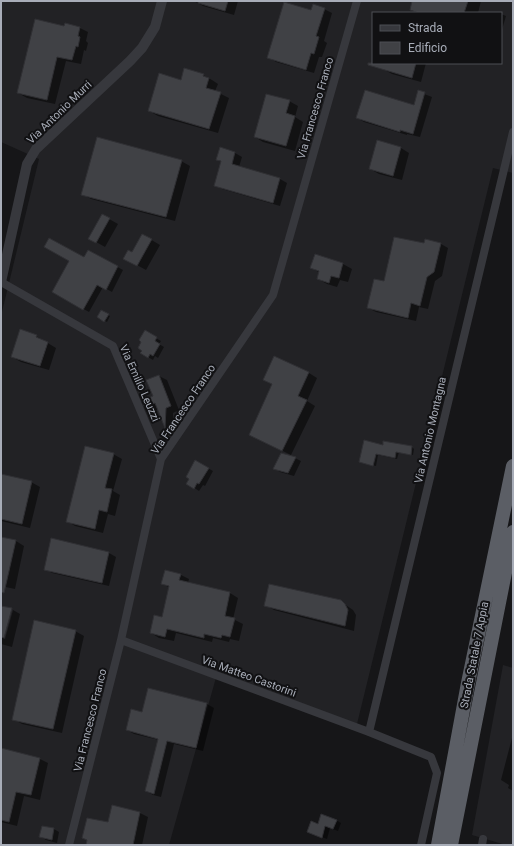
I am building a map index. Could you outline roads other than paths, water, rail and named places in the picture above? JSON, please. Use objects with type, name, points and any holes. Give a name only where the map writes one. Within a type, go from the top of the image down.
[{"type":"highway","name":"Strada Statale 7 Appia","points":[[437,845],[468,683],[513,466]]},
{"type":"highway","name":"Strada Statale 7 Appia","points":[[451,845],[513,532]]},
{"type":"street","name":"Via Antonio Murri","points":[[1,282],[27,164],[36,149],[142,48],[155,27],[162,1]]},
{"type":"street","name":"Via Francesco Franco","points":[[69,845],[121,640],[161,459],[273,295],[357,1]]},
{"type":"street","name":"Via Antonio Montagna","points":[[369,732],[513,132]]},
{"type":"street","name":"Via Emilio Leuzzi","points":[[1,282],[113,346],[161,459]]},
{"type":"street","name":"Via Matteo Castorini","points":[[121,640],[369,732],[431,757],[437,773],[422,845]]}]
